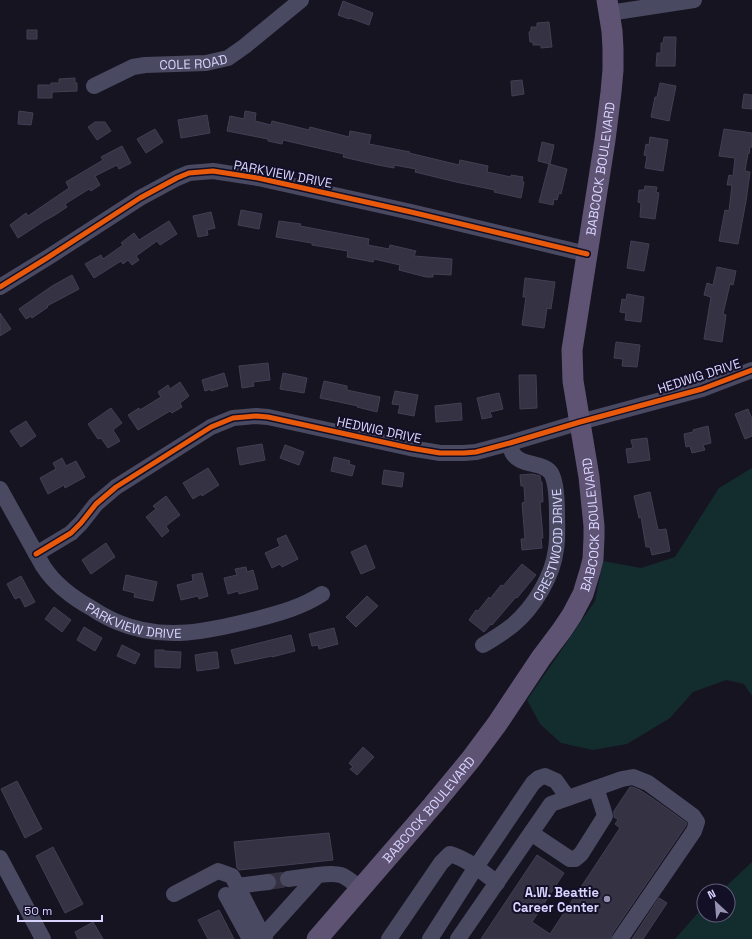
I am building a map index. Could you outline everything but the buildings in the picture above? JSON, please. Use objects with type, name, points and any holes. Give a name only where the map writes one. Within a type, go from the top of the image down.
[{"type":"main road","name":"BABCOCK BOULEVARD","points":[[324,937],[361,889],[471,759],[562,630],[583,594],[590,571],[594,549],[594,532],[589,477],[573,381],[572,350],[612,92],[613,49],[608,6]]},
{"type":"street","name":"COLE ROAD","points":[[94,86],[133,67],[145,65],[206,63],[228,58],[301,0]]},
{"type":"street","points":[[608,6],[694,0]]},
{"type":"street","name":"PARKVIEW DRIVE","points":[[0,287],[152,191],[177,178],[189,174],[213,171],[258,178],[411,212],[587,254]]},
{"type":"street","name":"HEDWIG DRIVE","points":[[36,554],[71,533],[96,504],[116,487],[211,427],[233,418],[256,416],[268,417],[410,448],[440,453],[464,454],[510,443],[580,422],[702,389],[752,370]]},
{"type":"street","name":"CRESTWOOD DRIVE","points":[[483,645],[514,624],[528,609],[547,581],[553,565],[556,549],[557,508],[554,477],[550,471],[543,467],[536,466],[517,458],[513,453],[510,443]]},
{"type":"street","name":"PARKVIEW DRIVE","points":[[0,489],[50,576],[67,592],[86,605],[117,622],[134,628],[181,634],[201,631],[238,624],[299,606],[322,594]]},
{"type":"street","points":[[430,939],[532,784],[539,778],[545,776],[556,781],[568,798]]},
{"type":"street","points":[[458,939],[551,804],[622,779],[633,777],[648,784],[693,816],[696,822],[694,831],[620,939]]},
{"type":"street","points":[[531,833],[570,859],[576,859],[581,854],[605,816],[596,788]]},
{"type":"street","points":[[389,939],[440,863],[450,854],[458,856],[476,867],[497,883]]},
{"type":"street","points":[[0,858],[43,939]]},
{"type":"street","points":[[174,894],[218,872],[232,876],[232,891],[260,938],[318,875]]},
{"type":"street","points":[[288,879],[332,873],[345,876],[361,889]]},
{"type":"street","points":[[232,891],[268,882]]},
{"type":"green space","points":[[752,468],[752,696],[744,684],[726,680],[693,692],[670,718],[627,744],[593,750],[561,743],[540,724],[527,700],[595,601],[603,561],[641,568],[675,557],[719,488]]},
{"type":"green space","points":[[752,862],[752,939],[675,939],[696,915],[696,923],[736,923],[736,883],[730,883]]},
{"type":"tunnel","points":[[268,882],[288,879]]},
{"type":"cycle path","points":[[0,287],[140,198],[189,173],[213,171],[258,178],[411,212],[587,254]]},
{"type":"cycle path","points":[[36,554],[71,533],[96,504],[116,487],[211,427],[233,418],[256,416],[268,417],[410,448],[440,453],[476,452],[702,389],[752,370]]},
{"type":"place","name":"A.W. Beattie Career Center","points":[[607,899]]}]
